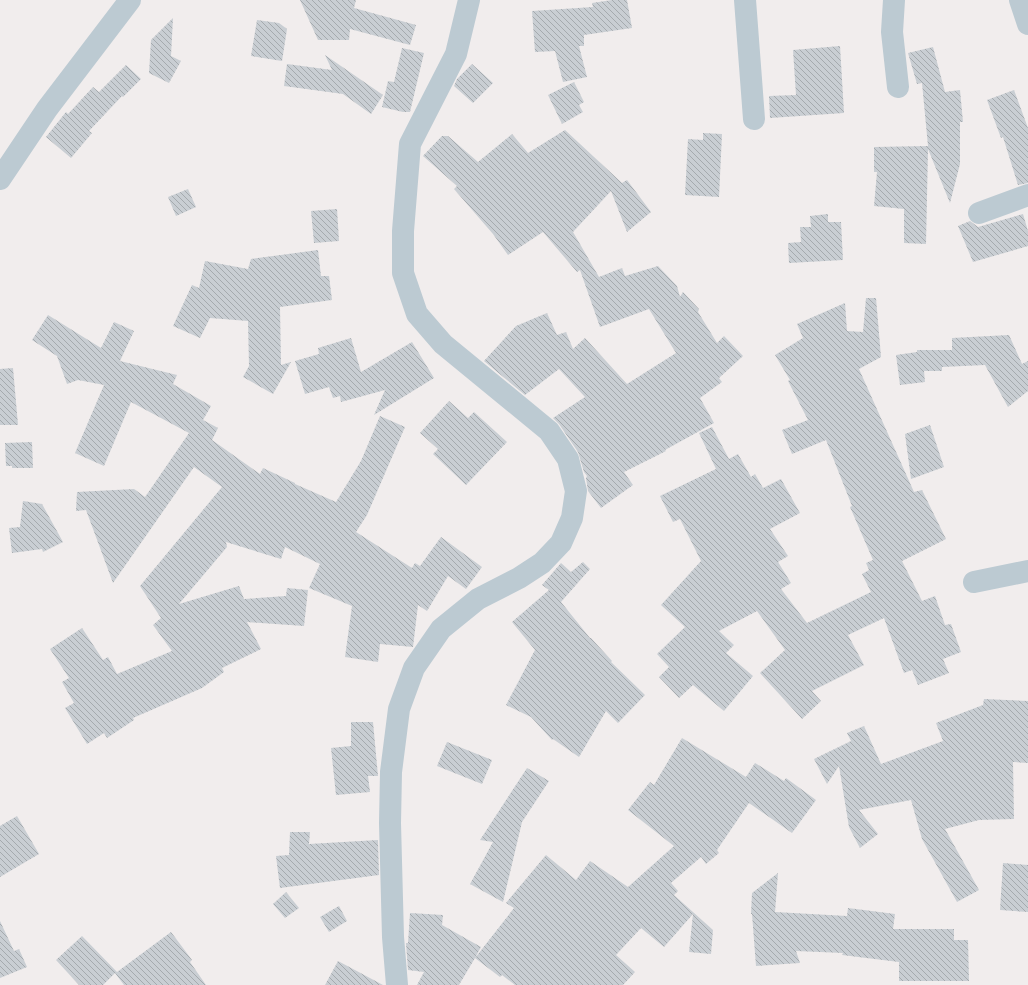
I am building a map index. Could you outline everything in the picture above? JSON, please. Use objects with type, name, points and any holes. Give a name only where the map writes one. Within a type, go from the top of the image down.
[{"type":"street","points":[[0,179],[47,109],[130,0]]},
{"type":"street","points":[[397,985],[393,937],[390,822],[391,772],[399,709],[414,668],[441,629],[478,599],[519,578],[542,563],[561,542],[572,518],[576,491],[568,459],[549,431],[443,344],[417,314],[403,273],[403,231],[410,144],[456,54],[469,0]]},
{"type":"street","points":[[745,0],[754,119]]},
{"type":"street","points":[[894,0],[892,32],[898,87]]},
{"type":"street","points":[[1020,0],[1028,24]]},
{"type":"street","points":[[979,213],[1028,196]]},
{"type":"street","points":[[974,582],[1028,571]]},
{"type":"building","points":[[300,0],[356,0],[354,8],[416,25],[410,45],[350,29],[349,40],[318,40]]},
{"type":"building","points":[[612,0],[627,0],[632,28],[584,35],[584,46],[579,46],[587,77],[563,82],[555,51],[535,52],[532,11],[593,7],[592,3]]},
{"type":"building","points":[[173,18],[171,56],[181,61],[169,83],[149,73],[151,40]]},
{"type":"building","points":[[257,20],[279,23],[287,29],[282,61],[251,56]]},
{"type":"building","points":[[840,46],[844,113],[770,118],[769,96],[796,95],[793,50]]},
{"type":"building","points":[[933,47],[945,92],[960,90],[963,122],[960,122],[960,164],[950,203],[928,149],[926,244],[904,243],[904,209],[874,206],[877,172],[874,172],[874,147],[928,146],[922,83],[917,84],[908,53]]},
{"type":"building","points":[[402,48],[424,53],[410,112],[403,112],[382,107],[388,81],[394,82]]},
{"type":"building","points":[[325,55],[383,95],[371,114],[343,94],[284,86],[287,64],[332,70]]},
{"type":"building","points":[[472,64],[493,83],[473,103],[454,86],[457,79]]},
{"type":"building","points":[[126,65],[141,79],[123,97],[122,96],[89,131],[92,133],[71,158],[46,137],[66,112],[68,114],[93,87],[99,92]]},
{"type":"building","points":[[574,82],[584,102],[579,105],[583,112],[562,124],[548,95]]},
{"type":"building","points":[[1014,90],[1028,128],[1028,183],[1018,185],[1003,137],[1001,138],[987,100]]},
{"type":"building","points":[[565,130],[622,183],[627,180],[651,212],[627,232],[611,191],[573,232],[599,277],[622,268],[625,276],[658,266],[677,286],[680,297],[683,292],[699,309],[698,312],[717,343],[724,336],[743,356],[719,378],[722,382],[700,398],[714,423],[665,450],[666,451],[624,472],[633,485],[601,508],[588,491],[587,476],[584,472],[578,452],[559,424],[553,418],[585,397],[559,369],[525,395],[484,361],[516,326],[547,313],[557,335],[566,332],[573,349],[585,338],[627,384],[676,353],[649,309],[600,327],[580,270],[577,272],[543,232],[508,255],[493,234],[454,189],[457,186],[423,156],[442,136],[448,136],[478,162],[512,134],[528,153]]},
{"type":"building","points":[[703,133],[722,134],[719,197],[685,195],[688,139],[703,140]]},
{"type":"building","points":[[188,189],[196,207],[176,216],[168,197]]},
{"type":"building","points":[[337,209],[339,241],[314,243],[311,211]]},
{"type":"building","points":[[828,214],[828,222],[841,222],[843,260],[789,263],[788,243],[801,242],[800,227],[811,227],[810,216]]},
{"type":"building","points":[[1023,214],[1028,231],[1028,246],[973,262],[958,226],[970,221],[978,227]]},
{"type":"building","points":[[318,250],[321,276],[329,276],[332,300],[280,307],[281,365],[291,362],[273,394],[243,377],[249,366],[248,321],[210,318],[200,338],[173,326],[192,285],[199,288],[205,261],[248,269],[251,259]]},
{"type":"building","points":[[866,298],[876,298],[881,357],[859,369],[914,492],[922,490],[946,539],[902,561],[922,601],[935,596],[945,625],[951,624],[961,652],[943,659],[949,673],[918,685],[912,670],[904,673],[884,618],[848,635],[864,665],[812,691],[821,701],[802,719],[760,673],[785,650],[757,611],[719,631],[734,645],[726,653],[753,676],[724,711],[693,685],[679,698],[659,677],[669,667],[657,654],[685,627],[661,605],[701,561],[680,519],[673,522],[660,496],[716,469],[699,433],[712,427],[729,459],[738,454],[751,477],[755,474],[763,488],[781,479],[800,513],[770,529],[788,556],[778,562],[791,583],[781,589],[807,623],[871,592],[862,574],[869,570],[866,563],[873,560],[850,507],[852,506],[826,440],[792,454],[782,430],[808,420],[788,381],[790,380],[775,355],[803,338],[797,324],[845,303],[847,331],[863,332]]},
{"type":"building","points":[[48,315],[101,348],[114,322],[134,331],[120,361],[177,375],[173,384],[211,406],[203,420],[218,428],[212,440],[260,474],[263,468],[336,502],[361,461],[380,416],[405,427],[367,515],[356,532],[412,568],[415,563],[420,566],[441,537],[482,567],[466,589],[448,576],[427,611],[418,605],[413,647],[380,644],[378,662],[345,657],[352,606],[309,588],[320,564],[285,547],[281,559],[226,542],[227,547],[179,604],[239,586],[244,599],[286,596],[287,588],[308,590],[304,626],[247,622],[261,649],[222,668],[224,672],[202,688],[133,718],[134,720],[107,738],[104,733],[87,744],[65,708],[74,703],[62,682],[69,678],[50,649],[82,628],[103,660],[108,657],[117,674],[172,651],[153,625],[161,618],[140,586],[222,487],[194,467],[113,583],[86,510],[76,511],[77,492],[134,489],[145,497],[189,433],[131,402],[104,466],[75,453],[104,385],[78,380],[67,384],[57,356],[32,340]]},
{"type":"building","points":[[1009,335],[1022,364],[1028,361],[1028,391],[1008,407],[985,365],[942,367],[942,371],[924,371],[925,382],[900,385],[896,355],[917,352],[917,350],[952,350],[952,338]]},
{"type":"building","points":[[351,338],[361,372],[412,342],[434,378],[374,415],[385,390],[341,402],[340,396],[333,398],[329,387],[305,394],[295,361],[319,354],[318,348]]},
{"type":"building","points":[[13,368],[18,425],[0,425],[0,369]]},
{"type":"building","points":[[449,401],[468,418],[474,412],[507,442],[466,485],[433,454],[438,449],[420,433]]},
{"type":"building","points":[[930,425],[944,467],[911,479],[905,434]]},
{"type":"building","points":[[32,442],[33,468],[12,468],[12,466],[6,466],[5,443]]},
{"type":"building","points":[[23,501],[42,504],[63,542],[43,552],[42,549],[12,553],[9,528],[20,527]]},
{"type":"building","points":[[583,562],[590,569],[561,602],[590,638],[612,661],[611,662],[645,695],[618,723],[606,711],[579,757],[553,739],[552,740],[531,717],[506,705],[535,650],[512,622],[549,590],[542,585],[561,563],[571,572]]},
{"type":"building","points":[[984,699],[1028,701],[1028,763],[1013,762],[1014,819],[979,820],[945,829],[979,890],[957,902],[922,839],[911,800],[859,810],[878,834],[860,848],[849,827],[839,766],[827,784],[814,759],[851,741],[847,733],[864,726],[881,764],[943,741],[936,723],[983,705]]},
{"type":"building","points":[[351,722],[373,722],[378,776],[368,776],[370,792],[336,795],[331,748],[351,746]]},
{"type":"building","points":[[682,738],[746,777],[755,763],[784,781],[786,778],[816,800],[792,833],[749,803],[717,850],[719,853],[706,864],[701,857],[671,883],[678,891],[674,895],[713,930],[711,954],[689,952],[693,914],[664,947],[641,928],[616,955],[635,972],[623,985],[515,985],[502,975],[500,977],[475,958],[514,908],[506,903],[546,855],[576,880],[590,861],[628,887],[674,846],[628,810],[650,782],[654,785]]},
{"type":"building","points":[[447,742],[492,760],[482,784],[437,766]]},
{"type":"building","points":[[527,768],[549,781],[522,822],[503,902],[470,884],[493,842],[480,840]]},
{"type":"building","points":[[17,816],[39,854],[0,877],[0,826]]},
{"type":"building","points":[[290,832],[310,832],[309,844],[378,840],[379,875],[280,888],[276,856],[289,855]]},
{"type":"building","points":[[1003,863],[1028,865],[1028,912],[1000,910]]},
{"type":"building","points":[[778,873],[775,912],[847,916],[848,908],[895,914],[893,929],[954,929],[954,940],[968,940],[969,981],[899,981],[899,962],[842,955],[843,953],[796,951],[800,963],[756,966],[751,914],[752,893]]},
{"type":"building","points":[[286,892],[299,908],[285,918],[273,904]]},
{"type":"building","points":[[339,906],[347,921],[329,932],[320,917]]},
{"type":"building","points":[[410,913],[443,915],[442,925],[481,947],[459,985],[417,985],[424,972],[408,970],[406,943],[408,943]]},
{"type":"building","points":[[0,921],[14,951],[19,949],[27,967],[0,978]]},
{"type":"building","points":[[171,932],[192,960],[190,962],[206,985],[124,985],[115,973],[103,985],[79,985],[56,960],[82,936],[117,972]]},
{"type":"building","points":[[338,961],[383,985],[325,985]]}]
